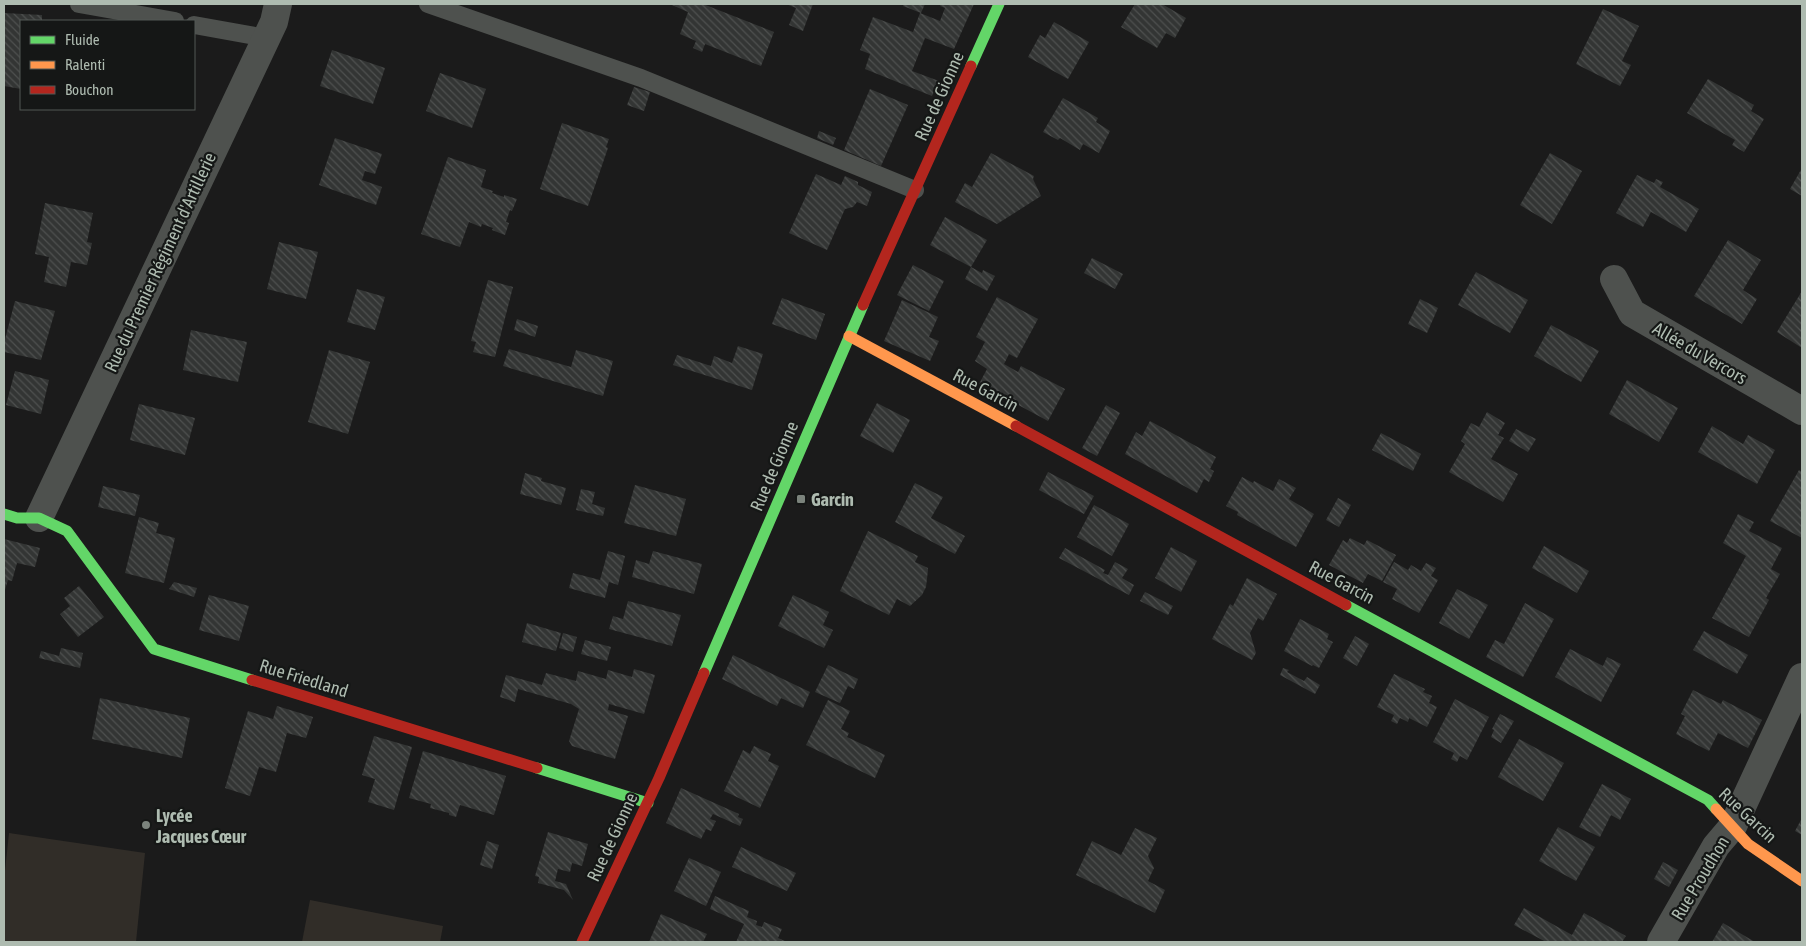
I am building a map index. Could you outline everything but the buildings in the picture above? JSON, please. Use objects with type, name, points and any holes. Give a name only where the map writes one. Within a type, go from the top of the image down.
[{"type":"street","name":"Rue du Premier Régiment d'Artillerie","points":[[39,518],[274,22],[278,4]]},
{"type":"street","name":"Rue de Gionne","points":[[582,942],[648,803],[849,336],[999,4]]},
{"type":"street","name":"Allée du Vercors","points":[[1614,280],[1632,313],[1802,411]]},
{"type":"street","name":"Rue Garcin","points":[[849,336],[1708,800],[1748,844],[1802,881]]},
{"type":"street","name":"Rue Friedland","points":[[4,514],[17,518],[39,518],[67,531],[154,650],[648,803]]},
{"type":"street","name":"Rue Proudhon","points":[[1661,942],[1716,846],[1732,826],[1802,677]]},
{"type":"lane","points":[[79,4],[169,20]]},
{"type":"lane","points":[[428,4],[641,78],[915,190]]},
{"type":"lane","points":[[195,25],[266,38]]},
{"type":"shaded area","points":[[9,833],[145,853],[136,942],[4,942],[4,880]]},
{"type":"shaded area","points":[[310,900],[443,926],[440,942],[302,942]]},
{"type":"traffic: fast","points":[[971,66],[999,4]]},
{"type":"traffic: fast","points":[[704,673],[863,305]]},
{"type":"traffic: fast","points":[[4,514],[17,518],[39,518],[67,531],[154,649],[252,680]]},
{"type":"traffic: fast","points":[[1346,605],[1708,800],[1716,809]]},
{"type":"traffic: fast","points":[[537,768],[648,803]]},
{"type":"traffic: slow","points":[[849,336],[1016,426]]},
{"type":"traffic: slow","points":[[1716,809],[1748,844],[1802,881]]},
{"type":"traffic: jam","points":[[863,305],[971,66]]},
{"type":"traffic: jam","points":[[1016,426],[1346,605]]},
{"type":"traffic: jam","points":[[582,942],[659,778],[704,673]]},
{"type":"traffic: jam","points":[[252,680],[537,768]]},
{"type":"place","name":"Garcin","points":[[801,499]]},
{"type":"place","name":"Lycée Jacques Cœur","points":[[146,825]]}]
